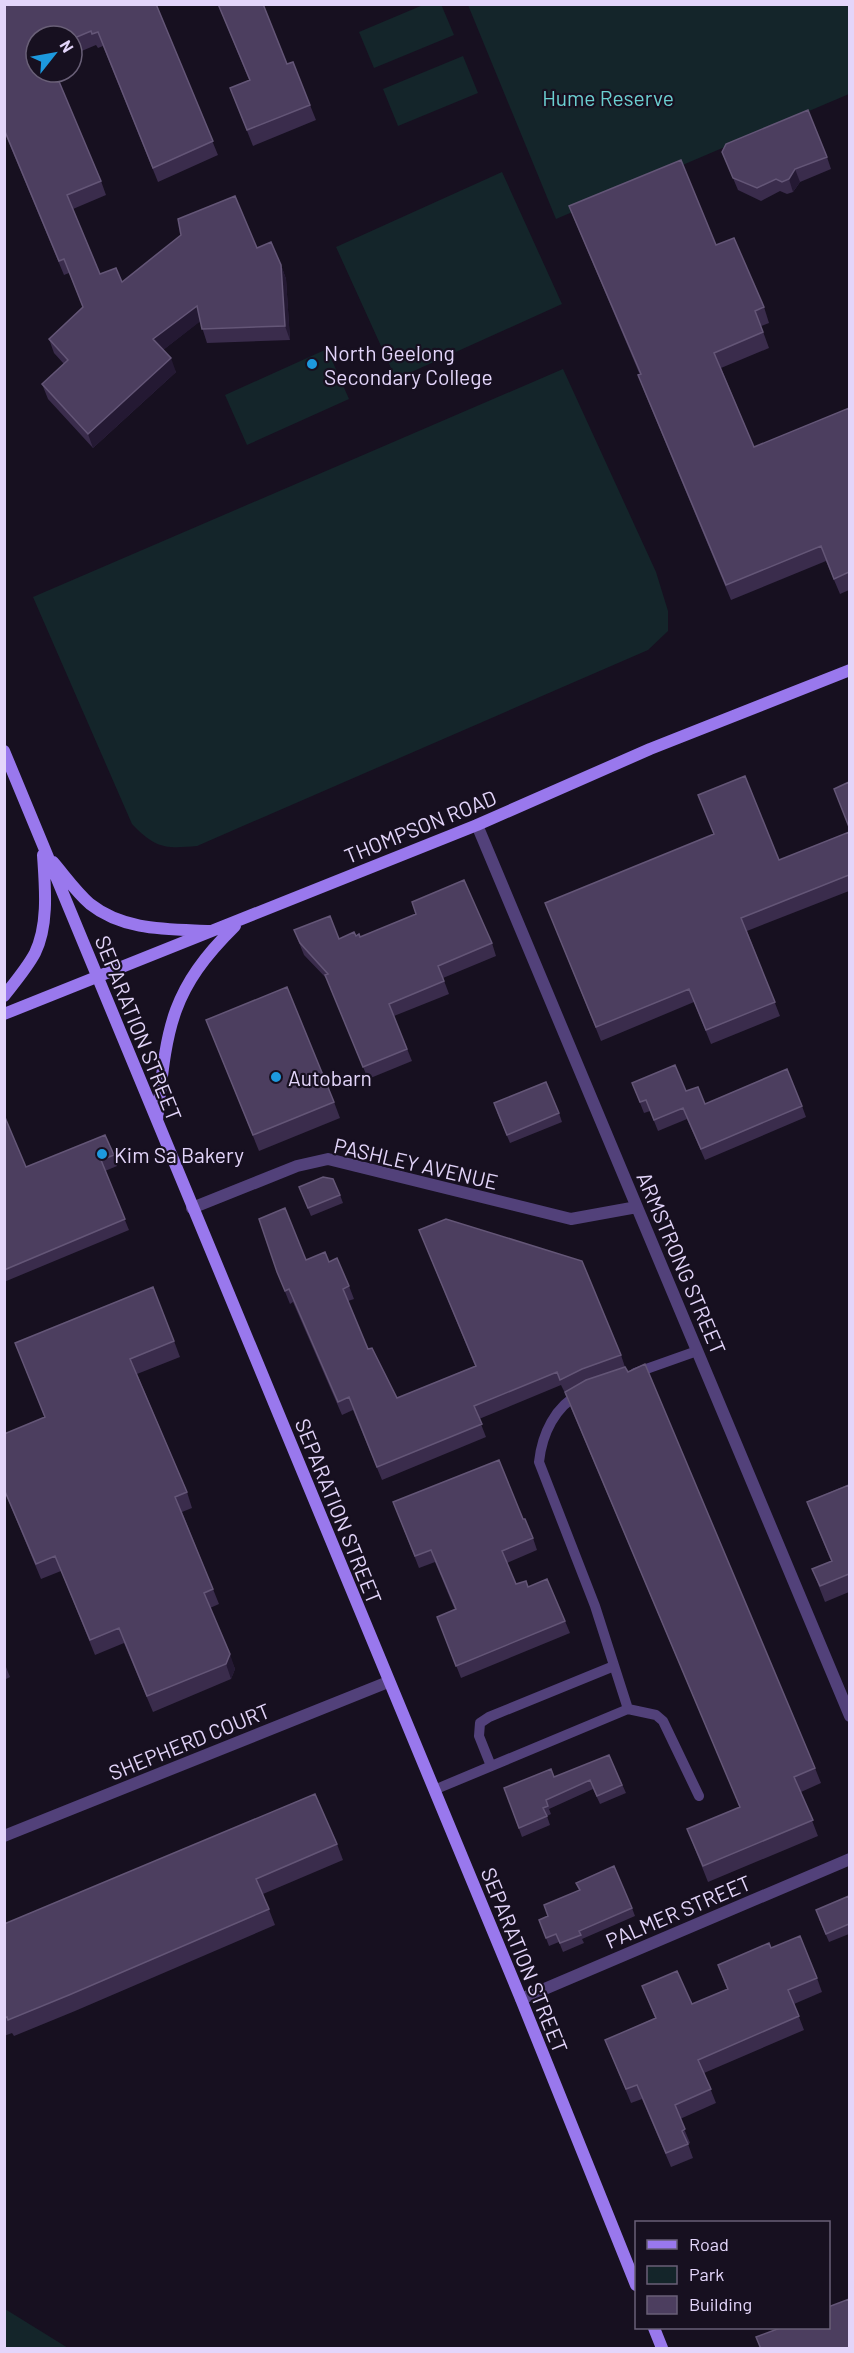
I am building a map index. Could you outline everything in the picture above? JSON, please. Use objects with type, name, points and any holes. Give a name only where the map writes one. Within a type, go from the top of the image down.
[{"type":"main road","name":"THOMPSON ROAD","points":[[4,1014],[477,825],[650,749],[849,670]]},
{"type":"main road","name":"SEPARATION STREET","points":[[4,751],[521,1999],[635,2283]]},
{"type":"main road","points":[[4,996],[33,957],[41,935],[45,896],[42,840]]},
{"type":"main road","points":[[47,854],[86,899],[113,918],[152,928],[214,931]]},
{"type":"main road","points":[[157,1121],[165,1047],[177,1004],[205,957],[240,920]]},
{"type":"main road","points":[[654,2329],[663,2349]]},
{"type":"street","name":"ARMSTRONG STREET","points":[[477,825],[849,1716]]},
{"type":"street","name":"PASHLEY AVENUE","points":[[192,1208],[297,1166],[328,1159],[571,1219],[637,1207]]},
{"type":"street","name":"SHEPHERD COURT","points":[[4,1836],[388,1682]]},
{"type":"street","name":"PALMER STREET","points":[[521,1999],[849,1859]]},
{"type":"lane","points":[[629,1375],[697,1351]]},
{"type":"lane","points":[[589,1389],[568,1400],[555,1413],[541,1448],[539,1462],[595,1606],[628,1710]]},
{"type":"lane","points":[[490,1766],[479,1736],[480,1723],[489,1717],[614,1666]]},
{"type":"lane","points":[[434,1790],[628,1710],[656,1715],[663,1720],[699,1796]]},
{"type":"green space","points":[[441,4],[454,35],[374,68],[359,32],[423,5]]},
{"type":"green space","name":"Hume Reserve","points":[[468,5],[849,5],[849,94],[556,219]]},
{"type":"green space","points":[[463,56],[478,93],[398,126],[383,89]]},
{"type":"green space","points":[[502,172],[562,304],[396,379],[336,247]]},
{"type":"green space","points":[[327,349],[349,399],[247,445],[225,395]]},
{"type":"green space","points":[[563,369],[656,572],[668,611],[668,631],[648,650],[197,846],[168,847],[154,842],[140,832],[132,824],[33,597]]},
{"type":"green space","points":[[5,2309],[68,2348],[5,2348]]},
{"type":"building","points":[[4,4],[156,4],[213,141],[153,168],[98,32],[92,34],[91,31],[84,34],[84,24],[24,24],[24,84],[60,84],[101,181],[67,195],[100,274],[116,268],[122,282],[181,235],[178,219],[235,196],[257,248],[271,242],[281,265],[285,326],[202,329],[197,306],[153,339],[171,358],[88,434],[42,384],[68,360],[49,339],[83,307],[64,259],[59,261],[4,129]]},
{"type":"building","points":[[218,4],[263,4],[287,64],[293,62],[310,105],[247,130],[230,88],[250,80]]},
{"type":"building","points":[[808,110],[827,157],[795,169],[789,179],[782,182],[776,179],[757,188],[733,178],[722,152],[726,144]]},
{"type":"building","points":[[681,160],[716,245],[734,238],[764,307],[755,311],[763,332],[714,353],[754,447],[849,408],[849,572],[834,579],[821,546],[726,585],[638,375],[641,374],[569,206]]},
{"type":"building","points":[[745,776],[779,860],[849,832],[849,875],[741,918],[775,1002],[706,1030],[689,989],[596,1027],[545,903],[714,834],[698,795]]},
{"type":"building","points":[[849,782],[849,827],[834,789]]},
{"type":"building","points":[[464,880],[492,943],[438,966],[444,981],[389,1004],[407,1049],[363,1067],[325,975],[328,974],[300,943],[294,930],[330,916],[339,939],[354,932],[360,937],[416,914],[412,902]]},
{"type":"building","name":"Autobarn","points":[[287,987],[334,1102],[253,1135],[206,1020]]},
{"type":"building","points":[[675,1065],[686,1091],[698,1087],[705,1104],[787,1069],[802,1106],[701,1149],[683,1108],[654,1120],[646,1100],[640,1102],[632,1083]]},
{"type":"building","points":[[546,1082],[559,1113],[507,1135],[494,1103]]},
{"type":"building","points":[[4,1115],[26,1167],[105,1135],[114,1155],[101,1160],[125,1219],[4,1270]]},
{"type":"building","points":[[323,1177],[333,1179],[340,1195],[308,1208],[299,1187]]},
{"type":"building","points":[[285,1208],[306,1260],[325,1252],[329,1262],[337,1258],[349,1286],[343,1289],[368,1349],[372,1348],[397,1398],[476,1366],[419,1230],[446,1219],[582,1261],[621,1355],[582,1369],[560,1380],[557,1372],[474,1406],[482,1424],[377,1467],[349,1397],[338,1402],[289,1289],[285,1291],[277,1272],[259,1219]]},
{"type":"building","points":[[153,1287],[174,1341],[130,1359],[187,1492],[175,1497],[213,1589],[204,1593],[230,1654],[226,1664],[147,1696],[119,1628],[90,1640],[55,1556],[36,1564],[4,1489],[4,1434],[45,1417],[15,1343]]},
{"type":"building","points":[[645,1364],[815,1768],[794,1777],[813,1820],[703,1866],[687,1829],[740,1807],[565,1392],[586,1380],[625,1367],[628,1372]]},
{"type":"building","points":[[499,1460],[533,1538],[502,1551],[516,1584],[526,1581],[528,1587],[547,1579],[565,1621],[456,1666],[437,1617],[456,1609],[431,1550],[415,1556],[393,1502]]},
{"type":"building","points":[[849,1485],[849,1574],[820,1586],[812,1569],[832,1561],[807,1502]]},
{"type":"building","points":[[609,1755],[622,1785],[597,1796],[590,1780],[546,1800],[548,1806],[543,1808],[547,1816],[519,1828],[504,1788],[551,1769],[554,1777]]},
{"type":"building","points":[[315,1794],[337,1844],[256,1879],[269,1909],[69,1995],[8,2020],[7,2017],[4,2018],[4,1924]]},
{"type":"building","points":[[614,1866],[632,1908],[579,1931],[581,1935],[560,1943],[556,1934],[546,1938],[539,1920],[548,1916],[544,1905],[580,1890],[576,1883]]},
{"type":"building","points":[[849,1896],[849,1924],[826,1934],[816,1910]]},
{"type":"building","points":[[800,1936],[817,1978],[788,1990],[799,2016],[698,2060],[711,2089],[675,2105],[685,2129],[682,2131],[688,2144],[666,2153],[637,2085],[626,2089],[605,2040],[656,2018],[642,1986],[677,1971],[692,2004],[728,1989],[718,1965],[769,1943],[771,1948]]},
{"type":"building","points":[[849,2299],[849,2349],[761,2349],[756,2337],[777,2329],[830,2329],[830,2306]]},
{"type":"place","name":"North Geelong Secondary College","points":[[312,364]]},
{"type":"place","name":"Autobarn","points":[[276,1077]]},
{"type":"place","name":"Kim Sa Bakery","points":[[102,1154]]}]
